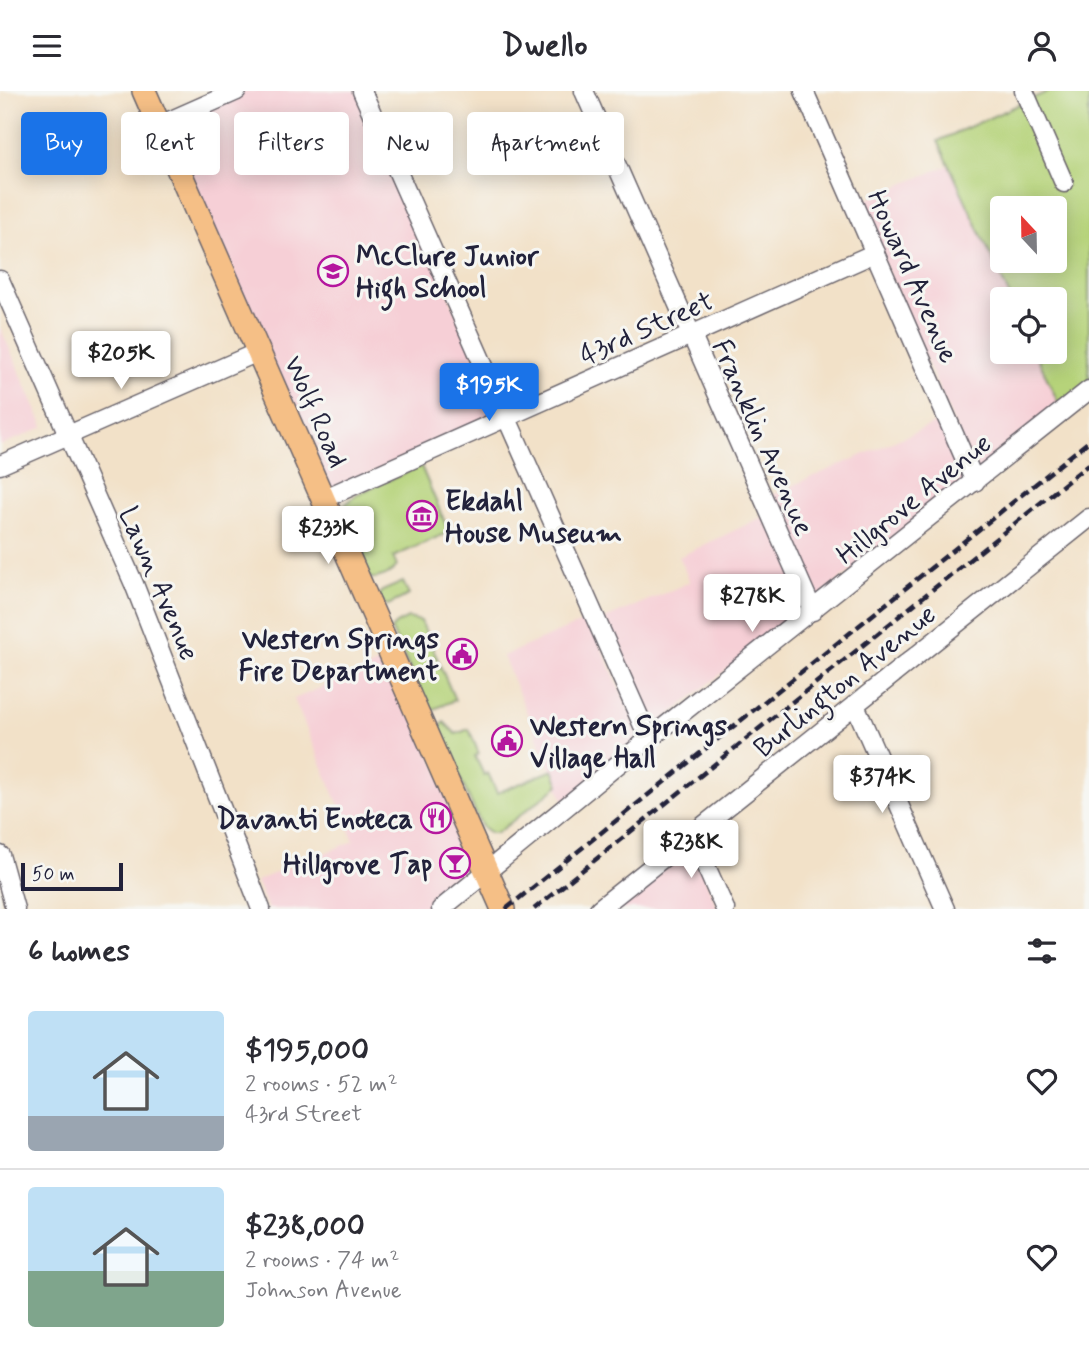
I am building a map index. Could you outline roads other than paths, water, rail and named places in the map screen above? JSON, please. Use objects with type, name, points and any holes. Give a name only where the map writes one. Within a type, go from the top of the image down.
[{"type":"main road","name":"Wolf Road","points":[[144,91],[154,112]]},
{"type":"main road","name":"Wolf Road","points":[[182,175],[503,909]]},
{"type":"street","points":[[189,112],[237,91]]},
{"type":"street","points":[[362,91],[649,739]]},
{"type":"street","name":"Franklin Avenue","points":[[584,91],[813,611]]},
{"type":"street","name":"Howard Avenue","points":[[804,91],[975,482]]},
{"type":"street","points":[[1024,91],[1064,183]]},
{"type":"street","name":"43rd Street","points":[[323,499],[876,253]]},
{"type":"street","name":"Lawn Avenue","points":[[0,280],[134,584],[261,909]]},
{"type":"street","points":[[0,465],[258,352]]},
{"type":"street","name":"Hillgrove Avenue","points":[[441,909],[649,739],[1089,390]]},
{"type":"street","name":"Burlington Avenue","points":[[599,909],[1089,518]]},
{"type":"street","points":[[855,705],[945,909]]},
{"type":"street","points":[[692,835],[725,909]]},
{"type":"street","points":[[0,855],[15,909]]},
{"type":"railway","points":[[506,909],[1089,441]]},
{"type":"railway","points":[[534,909],[1089,464]]},
{"type":"place","name":"McClure Junior High School","points":[[333,271]]},
{"type":"place","name":"Ekdahl House Museum","points":[[422,516]]},
{"type":"place","name":"Western Springs Fire Department","points":[[462,654]]},
{"type":"place","name":"Western Springs Village Hall","points":[[507,741]]},
{"type":"place","name":"Davanti Enoteca","points":[[436,818]]},
{"type":"place","name":"Hillgrove Tap","points":[[455,863]]}]
